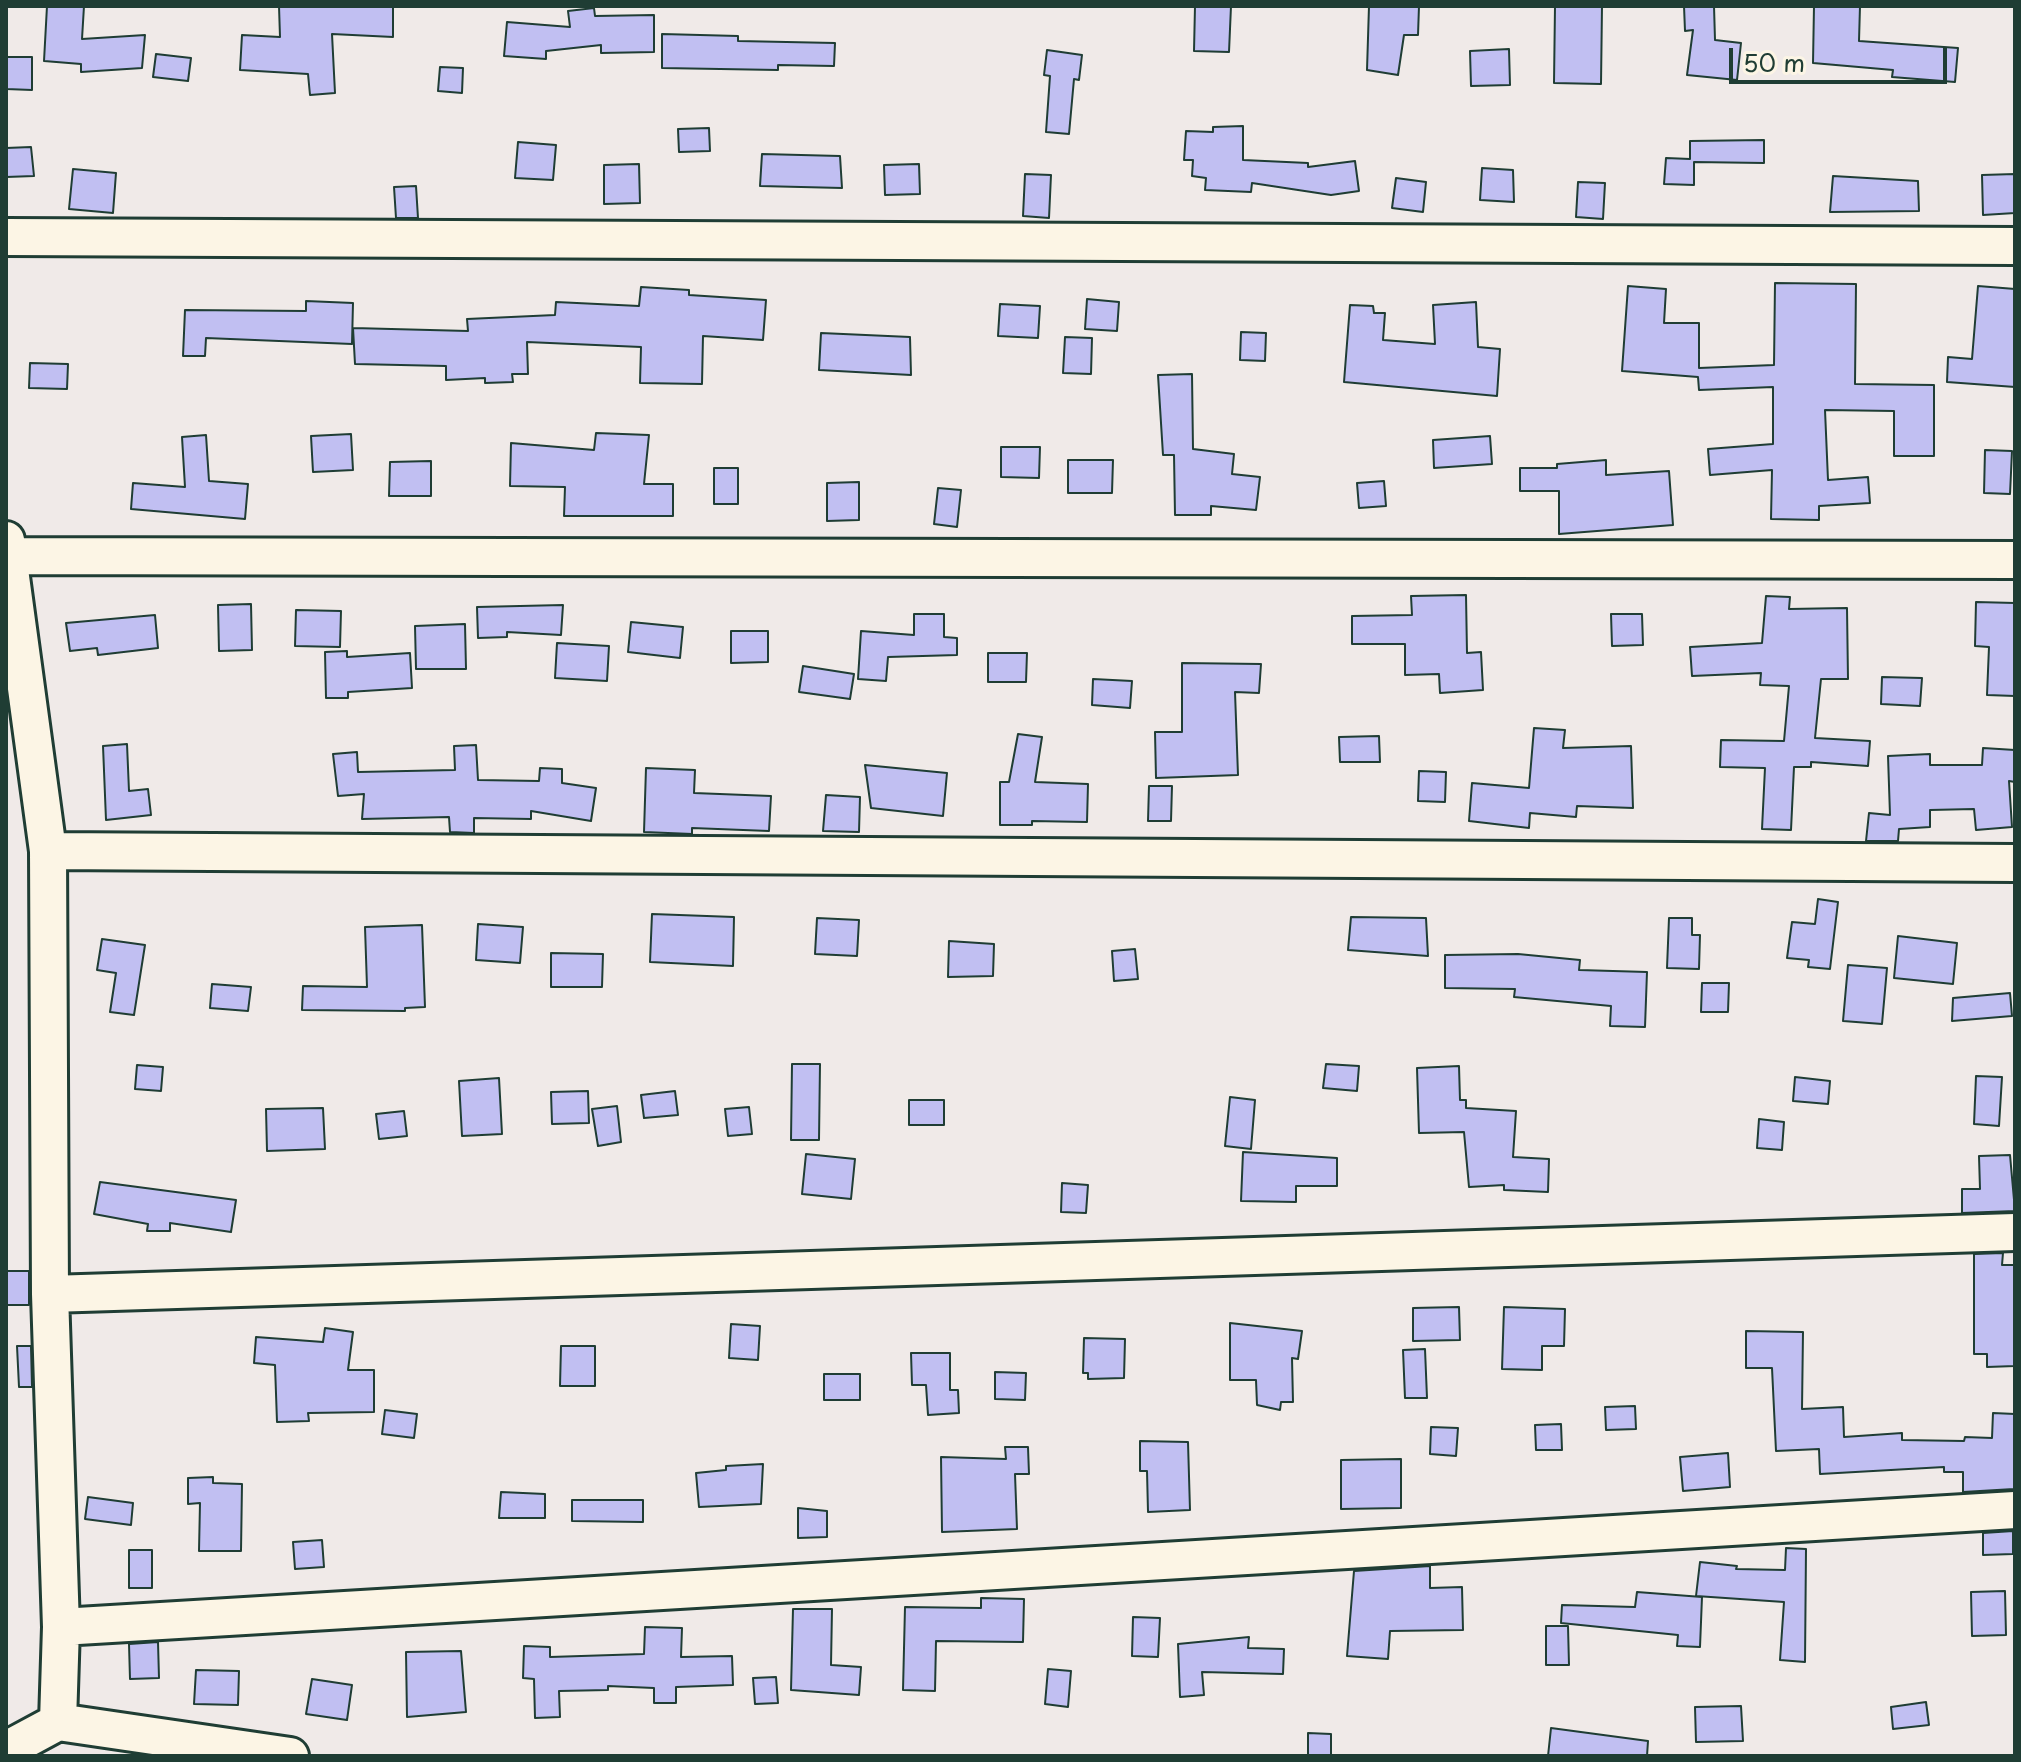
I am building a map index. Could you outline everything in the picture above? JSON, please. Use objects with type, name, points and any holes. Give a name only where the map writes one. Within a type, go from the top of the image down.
[{"type":"street","points":[[6,237],[2015,246]]},
{"type":"street","points":[[58,1722],[61,1627],[50,1294],[48,851],[7,548],[2015,560]]},
{"type":"street","points":[[48,851],[2015,863]]},
{"type":"street","points":[[50,1294],[2015,1232]]},
{"type":"street","points":[[61,1627],[2015,1510]]},
{"type":"street","points":[[6,1750],[58,1722],[290,1756]]},
{"type":"building","points":[[47,6],[84,6],[82,39],[145,35],[142,68],[81,72],[81,64],[44,61]]},
{"type":"building","points":[[279,6],[393,6],[393,37],[332,34],[335,93],[310,95],[308,74],[240,70],[242,35],[280,37]]},
{"type":"building","points":[[1195,6],[1231,6],[1229,52],[1194,51]]},
{"type":"building","points":[[1369,6],[1419,6],[1418,35],[1404,35],[1398,75],[1367,70]]},
{"type":"building","points":[[1555,6],[1602,6],[1601,84],[1554,83]]},
{"type":"building","points":[[1684,6],[1714,6],[1715,40],[1741,43],[1737,80],[1687,75],[1693,30],[1685,31]]},
{"type":"building","points":[[1814,6],[1860,6],[1859,41],[1958,48],[1955,82],[1892,77],[1893,70],[1813,63]]},
{"type":"building","points":[[594,8],[595,16],[654,15],[654,52],[601,53],[601,45],[546,51],[546,59],[504,56],[507,22],[570,27],[568,11]]},
{"type":"building","points":[[662,34],[738,36],[738,41],[835,43],[834,66],[778,65],[778,70],[662,68]]},
{"type":"building","points":[[1509,49],[1510,85],[1471,86],[1470,51]]},
{"type":"building","points":[[1047,50],[1082,55],[1079,80],[1074,79],[1069,134],[1046,132],[1050,76],[1044,75]]},
{"type":"building","points":[[156,54],[191,58],[188,81],[153,77]]},
{"type":"building","points":[[6,57],[32,57],[32,90],[6,89]]},
{"type":"building","points":[[440,67],[463,68],[462,93],[438,91]]},
{"type":"building","points":[[1243,126],[1243,160],[1308,163],[1308,167],[1355,161],[1359,191],[1331,195],[1252,183],[1251,192],[1205,190],[1206,178],[1192,176],[1193,160],[1184,160],[1186,131],[1213,132],[1213,127]]},
{"type":"building","points":[[709,128],[710,151],[679,152],[678,129]]},
{"type":"building","points":[[1764,140],[1764,163],[1694,162],[1694,185],[1664,184],[1666,158],[1690,159],[1690,141]]},
{"type":"building","points":[[518,142],[556,145],[553,180],[515,178]]},
{"type":"building","points":[[31,147],[34,176],[6,177],[6,148]]},
{"type":"building","points":[[762,154],[840,156],[842,188],[760,186]]},
{"type":"building","points":[[639,164],[640,203],[604,204],[604,165]]},
{"type":"building","points":[[919,164],[920,194],[885,195],[884,165]]},
{"type":"building","points":[[1482,168],[1513,170],[1514,202],[1480,200]]},
{"type":"building","points":[[73,169],[116,173],[113,213],[69,209]]},
{"type":"building","points":[[1025,174],[1051,175],[1049,218],[1023,216]]},
{"type":"building","points":[[2015,174],[2015,213],[1983,215],[1982,175]]},
{"type":"building","points":[[1833,176],[1918,181],[1919,211],[1830,212]]},
{"type":"building","points":[[1396,178],[1426,182],[1423,212],[1392,208]]},
{"type":"building","points":[[1578,182],[1605,183],[1603,219],[1576,217]]},
{"type":"building","points":[[416,186],[418,218],[396,218],[394,187]]},
{"type":"building","points":[[1775,283],[1856,284],[1855,384],[1934,385],[1934,456],[1894,456],[1894,411],[1825,410],[1828,480],[1868,477],[1870,503],[1819,506],[1819,520],[1771,519],[1772,470],[1710,475],[1708,449],[1773,444],[1773,387],[1699,390],[1698,377],[1622,371],[1628,286],[1666,289],[1664,323],[1699,323],[1699,368],[1774,365]]},
{"type":"building","points":[[1978,286],[2015,289],[2015,387],[1947,382],[1948,357],[1972,359]]},
{"type":"building","points":[[641,287],[689,290],[689,295],[766,300],[763,340],[703,336],[702,384],[640,383],[641,347],[527,342],[528,374],[512,374],[513,382],[485,383],[485,378],[446,380],[446,366],[355,364],[353,328],[468,331],[467,319],[555,315],[556,302],[639,306]]},
{"type":"building","points":[[1087,299],[1119,302],[1117,331],[1085,329]]},
{"type":"building","points":[[306,301],[353,303],[352,344],[206,338],[205,356],[183,356],[185,310],[306,311]]},
{"type":"building","points":[[1476,302],[1478,347],[1500,349],[1497,396],[1344,382],[1350,305],[1373,306],[1374,313],[1385,313],[1383,340],[1435,344],[1433,305]]},
{"type":"building","points":[[1000,304],[1040,306],[1038,338],[998,336]]},
{"type":"building","points":[[1241,332],[1266,333],[1265,361],[1240,360]]},
{"type":"building","points":[[821,333],[910,337],[911,375],[819,370]]},
{"type":"building","points":[[1065,337],[1092,338],[1091,374],[1063,373]]},
{"type":"building","points":[[30,363],[68,364],[67,389],[29,388]]},
{"type":"building","points":[[1192,374],[1193,449],[1234,454],[1232,474],[1260,477],[1256,510],[1211,506],[1211,515],[1175,515],[1174,455],[1163,455],[1158,375]]},
{"type":"building","points":[[596,433],[649,435],[644,484],[673,484],[673,516],[564,516],[565,487],[510,486],[511,443],[594,450]]},
{"type":"building","points":[[351,434],[353,470],[313,472],[311,436]]},
{"type":"building","points":[[206,435],[209,481],[248,484],[245,519],[131,509],[133,483],[185,487],[182,437]]},
{"type":"building","points":[[1490,436],[1492,464],[1434,468],[1433,440]]},
{"type":"building","points":[[1001,447],[1040,447],[1039,478],[1001,477]]},
{"type":"building","points":[[1985,450],[2012,451],[2010,494],[1984,493]]},
{"type":"building","points":[[1068,460],[1113,460],[1112,493],[1068,493]]},
{"type":"building","points":[[1606,460],[1606,475],[1669,471],[1673,525],[1559,534],[1559,491],[1520,491],[1520,468],[1557,468],[1557,464]]},
{"type":"building","points":[[431,461],[431,496],[389,496],[390,462]]},
{"type":"building","points":[[714,468],[738,468],[738,504],[714,504]]},
{"type":"building","points":[[1384,481],[1386,506],[1359,508],[1357,483]]},
{"type":"building","points":[[859,482],[859,520],[827,521],[827,483]]},
{"type":"building","points":[[938,488],[961,490],[957,527],[934,524]]},
{"type":"building","points":[[1466,595],[1467,653],[1481,652],[1483,690],[1440,693],[1439,674],[1405,675],[1405,644],[1352,644],[1352,616],[1412,615],[1411,596]]},
{"type":"building","points":[[1766,596],[1790,597],[1789,609],[1847,608],[1848,679],[1821,679],[1815,738],[1870,741],[1868,766],[1811,762],[1811,767],[1794,767],[1791,830],[1762,829],[1765,768],[1720,767],[1721,740],[1784,741],[1789,686],[1760,685],[1761,673],[1692,676],[1690,647],[1762,643]]},
{"type":"building","points":[[1976,602],[2015,603],[2015,696],[1987,695],[1989,647],[1975,646]]},
{"type":"building","points":[[251,604],[252,650],[219,651],[218,605]]},
{"type":"building","points":[[563,605],[561,635],[507,632],[507,637],[478,638],[477,607]]},
{"type":"building","points":[[296,610],[341,611],[340,647],[295,646]]},
{"type":"building","points":[[914,614],[944,614],[944,637],[957,638],[957,655],[888,657],[886,681],[858,679],[861,631],[914,635]]},
{"type":"building","points":[[1611,614],[1642,614],[1643,645],[1612,646]]},
{"type":"building","points":[[155,615],[158,648],[98,655],[97,648],[70,651],[66,623]]},
{"type":"building","points":[[631,622],[683,627],[680,658],[628,652]]},
{"type":"building","points":[[465,624],[466,669],[416,669],[415,626]]},
{"type":"building","points":[[731,631],[768,631],[768,662],[731,663]]},
{"type":"building","points":[[557,643],[609,646],[607,681],[555,678]]},
{"type":"building","points":[[347,651],[347,657],[410,653],[412,688],[348,692],[348,698],[326,698],[325,652]]},
{"type":"building","points":[[988,653],[1027,653],[1026,682],[988,682]]},
{"type":"building","points":[[1182,663],[1261,664],[1259,693],[1235,692],[1238,775],[1156,778],[1155,732],[1182,732]]},
{"type":"building","points":[[803,666],[854,674],[850,699],[799,692]]},
{"type":"building","points":[[1882,677],[1922,678],[1920,706],[1881,704]]},
{"type":"building","points":[[1093,679],[1132,681],[1130,708],[1092,705]]},
{"type":"building","points":[[1534,728],[1565,730],[1563,748],[1631,746],[1633,808],[1577,806],[1576,817],[1530,813],[1529,828],[1469,821],[1472,783],[1529,788]]},
{"type":"building","points":[[1018,734],[1042,737],[1035,782],[1088,784],[1087,822],[1032,821],[1032,825],[1000,825],[1000,782],[1009,782]]},
{"type":"building","points":[[1379,736],[1380,762],[1340,762],[1339,737]]},
{"type":"building","points":[[127,744],[129,791],[148,789],[151,815],[106,820],[103,746]]},
{"type":"building","points":[[476,745],[478,780],[539,781],[540,768],[562,769],[562,783],[596,788],[591,821],[531,811],[531,819],[474,818],[474,833],[450,832],[449,817],[362,819],[364,794],[338,796],[333,754],[357,752],[358,772],[455,770],[454,746]]},
{"type":"building","points":[[1983,748],[2015,750],[2015,782],[2009,781],[2012,827],[1976,830],[1974,809],[1930,810],[1930,827],[1899,829],[1898,841],[1866,841],[1869,813],[1890,815],[1888,756],[1930,754],[1930,765],[1982,765]]},
{"type":"building","points":[[865,765],[947,773],[943,816],[871,808]]},
{"type":"building","points":[[646,768],[695,770],[694,793],[771,796],[769,831],[692,828],[692,834],[644,832]]},
{"type":"building","points":[[1419,771],[1446,772],[1445,802],[1418,801]]},
{"type":"building","points":[[1149,786],[1172,786],[1171,821],[1148,821]]},
{"type":"building","points":[[826,795],[860,797],[859,832],[823,831]]},
{"type":"building","points":[[1818,899],[1838,902],[1830,969],[1808,967],[1809,960],[1787,958],[1792,922],[1815,924]]},
{"type":"building","points":[[652,914],[734,917],[733,966],[650,962]]},
{"type":"building","points":[[1351,917],[1426,918],[1428,956],[1348,950]]},
{"type":"building","points":[[817,918],[859,920],[857,956],[815,954]]},
{"type":"building","points":[[1669,918],[1692,918],[1692,935],[1700,935],[1699,969],[1667,968]]},
{"type":"building","points":[[478,924],[523,927],[520,963],[476,960]]},
{"type":"building","points":[[422,925],[425,1007],[405,1008],[405,1011],[302,1010],[303,986],[367,987],[365,927]]},
{"type":"building","points":[[1898,936],[1957,943],[1953,984],[1894,978]]},
{"type":"building","points":[[102,939],[145,945],[134,1015],[110,1012],[116,973],[97,970]]},
{"type":"building","points":[[949,941],[994,944],[993,976],[948,977]]},
{"type":"building","points":[[1135,949],[1138,979],[1114,981],[1112,951]]},
{"type":"building","points":[[551,953],[603,954],[602,987],[551,987]]},
{"type":"building","points":[[1518,954],[1580,960],[1579,970],[1647,972],[1645,1027],[1610,1026],[1611,1006],[1514,997],[1515,989],[1445,988],[1445,955]]},
{"type":"building","points":[[1848,965],[1887,968],[1882,1024],[1843,1021]]},
{"type":"building","points":[[1702,983],[1729,983],[1728,1012],[1701,1012]]},
{"type":"building","points":[[212,984],[251,987],[248,1011],[210,1008]]},
{"type":"building","points":[[2010,993],[2012,1016],[1952,1021],[1953,998]]},
{"type":"building","points":[[792,1064],[820,1064],[819,1140],[791,1140]]},
{"type":"building","points":[[1326,1064],[1359,1066],[1357,1091],[1323,1088]]},
{"type":"building","points":[[137,1065],[163,1067],[161,1091],[135,1089]]},
{"type":"building","points":[[1459,1066],[1460,1100],[1466,1100],[1466,1108],[1516,1111],[1513,1157],[1549,1159],[1548,1192],[1504,1190],[1504,1185],[1469,1187],[1464,1132],[1419,1133],[1417,1068]]},
{"type":"building","points":[[1976,1076],[2002,1077],[1999,1126],[1974,1124]]},
{"type":"building","points":[[1795,1077],[1830,1081],[1828,1104],[1793,1101]]},
{"type":"building","points":[[499,1078],[502,1134],[462,1136],[459,1081]]},
{"type":"building","points":[[588,1091],[589,1123],[552,1124],[551,1092]]},
{"type":"building","points":[[675,1091],[678,1115],[644,1118],[641,1095]]},
{"type":"building","points":[[1230,1097],[1255,1100],[1251,1149],[1225,1146]]},
{"type":"building","points":[[909,1100],[944,1100],[944,1125],[909,1125]]},
{"type":"building","points":[[617,1106],[621,1142],[598,1146],[592,1109]]},
{"type":"building","points":[[749,1107],[752,1134],[728,1136],[725,1109]]},
{"type":"building","points":[[323,1108],[325,1149],[267,1151],[266,1109]]},
{"type":"building","points":[[404,1111],[407,1136],[379,1139],[376,1114]]},
{"type":"building","points":[[1759,1119],[1784,1122],[1782,1150],[1757,1148]]},
{"type":"building","points":[[1243,1152],[1337,1158],[1337,1186],[1296,1186],[1296,1202],[1241,1201]]},
{"type":"building","points":[[806,1154],[855,1159],[851,1199],[802,1194]]},
{"type":"building","points":[[2010,1155],[2015,1211],[1962,1213],[1962,1189],[1980,1189],[1979,1156]]},
{"type":"building","points":[[100,1182],[236,1200],[231,1232],[170,1223],[170,1231],[147,1231],[148,1224],[94,1214]]},
{"type":"building","points":[[1062,1183],[1088,1185],[1086,1213],[1061,1212]]},
{"type":"building","points":[[2003,1253],[2002,1265],[2015,1265],[2015,1366],[1987,1367],[1987,1354],[1974,1354],[1974,1254]]},
{"type":"building","points":[[6,1271],[29,1271],[29,1305],[6,1305]]},
{"type":"building","points":[[1459,1307],[1460,1340],[1413,1341],[1413,1308]]},
{"type":"building","points":[[1504,1307],[1565,1309],[1564,1346],[1542,1346],[1542,1370],[1502,1369]]},
{"type":"building","points":[[1230,1323],[1302,1331],[1298,1359],[1292,1358],[1293,1402],[1281,1402],[1280,1410],[1257,1405],[1256,1380],[1230,1380]]},
{"type":"building","points":[[731,1324],[760,1326],[758,1360],[729,1358]]},
{"type":"building","points":[[325,1328],[353,1332],[348,1370],[374,1370],[374,1412],[308,1413],[309,1421],[277,1422],[275,1365],[254,1363],[256,1337],[323,1342]]},
{"type":"building","points":[[1746,1331],[1803,1332],[1802,1409],[1843,1407],[1844,1437],[1902,1433],[1902,1440],[1992,1438],[1993,1413],[2015,1414],[2014,1489],[1963,1492],[1963,1472],[1944,1472],[1944,1467],[1820,1474],[1819,1449],[1776,1451],[1772,1368],[1746,1368]]},
{"type":"building","points":[[1084,1338],[1125,1339],[1124,1378],[1088,1379],[1088,1373],[1083,1373]]},
{"type":"building","points":[[17,1346],[31,1346],[32,1387],[19,1387]]},
{"type":"building","points":[[561,1346],[595,1346],[595,1386],[560,1386]]},
{"type":"building","points":[[1425,1349],[1427,1398],[1405,1398],[1403,1350]]},
{"type":"building","points":[[911,1353],[950,1353],[950,1390],[958,1390],[959,1413],[928,1415],[926,1385],[912,1385]]},
{"type":"building","points":[[995,1372],[1026,1373],[1025,1400],[995,1399]]},
{"type":"building","points":[[824,1374],[860,1374],[860,1400],[824,1400]]},
{"type":"building","points":[[1635,1406],[1636,1429],[1606,1430],[1605,1407]]},
{"type":"building","points":[[385,1410],[417,1414],[414,1438],[382,1434]]},
{"type":"building","points":[[1561,1424],[1562,1450],[1536,1450],[1535,1425]]},
{"type":"building","points":[[1431,1427],[1458,1428],[1456,1456],[1430,1454]]},
{"type":"building","points":[[1140,1441],[1188,1442],[1190,1510],[1148,1512],[1147,1471],[1140,1471]]},
{"type":"building","points":[[1005,1447],[1028,1447],[1029,1474],[1015,1474],[1017,1529],[942,1532],[941,1457],[1006,1459]]},
{"type":"building","points":[[1728,1453],[1730,1487],[1683,1491],[1680,1457]]},
{"type":"building","points":[[1401,1459],[1401,1508],[1341,1509],[1341,1460]]},
{"type":"building","points":[[763,1464],[761,1504],[699,1507],[696,1473],[726,1470],[726,1466]]},
{"type":"building","points":[[213,1477],[213,1483],[242,1484],[241,1551],[199,1551],[200,1503],[188,1504],[188,1478]]},
{"type":"building","points":[[501,1492],[545,1494],[545,1518],[499,1518]]},
{"type":"building","points":[[88,1497],[133,1503],[131,1525],[85,1519]]},
{"type":"building","points":[[572,1500],[643,1500],[643,1522],[572,1521]]},
{"type":"building","points":[[798,1508],[827,1511],[827,1537],[798,1538]]},
{"type":"building","points":[[2013,1531],[2013,1554],[1983,1555],[1983,1533]]},
{"type":"building","points":[[322,1540],[324,1567],[295,1569],[293,1542]]},
{"type":"building","points":[[1786,1548],[1806,1549],[1805,1662],[1780,1660],[1784,1602],[1696,1596],[1700,1562],[1737,1566],[1736,1569],[1785,1570]]},
{"type":"building","points":[[129,1550],[152,1550],[152,1588],[129,1588]]},
{"type":"building","points":[[1430,1566],[1430,1588],[1462,1587],[1463,1630],[1390,1631],[1388,1659],[1347,1656],[1354,1571]]},
{"type":"building","points":[[2005,1591],[2006,1635],[1972,1636],[1971,1592]]},
{"type":"building","points":[[1637,1592],[1702,1597],[1700,1647],[1677,1646],[1678,1635],[1561,1623],[1562,1605],[1635,1607]]},
{"type":"building","points":[[981,1598],[1024,1599],[1023,1642],[936,1641],[935,1691],[903,1690],[905,1607],[981,1608]]},
{"type":"building","points":[[793,1609],[832,1609],[831,1665],[861,1667],[859,1695],[791,1690]]},
{"type":"building","points":[[1133,1617],[1160,1618],[1158,1657],[1132,1656]]},
{"type":"building","points":[[1546,1626],[1568,1626],[1569,1665],[1546,1665]]},
{"type":"building","points":[[645,1627],[682,1628],[681,1657],[732,1656],[733,1685],[676,1687],[676,1703],[654,1703],[654,1688],[608,1686],[608,1690],[559,1691],[560,1717],[535,1718],[534,1679],[523,1678],[524,1646],[550,1647],[550,1657],[644,1654]]},
{"type":"building","points":[[1249,1637],[1248,1648],[1284,1649],[1283,1674],[1202,1672],[1204,1695],[1180,1697],[1178,1644]]},
{"type":"building","points":[[158,1642],[159,1678],[130,1679],[129,1644]]},
{"type":"building","points":[[461,1651],[466,1712],[407,1717],[406,1652]]},
{"type":"building","points":[[1048,1669],[1071,1671],[1068,1707],[1045,1704]]},
{"type":"building","points":[[196,1670],[239,1671],[238,1705],[194,1704]]},
{"type":"building","points":[[776,1677],[778,1703],[755,1704],[753,1678]]},
{"type":"building","points":[[312,1679],[352,1685],[347,1720],[306,1714]]},
{"type":"building","points":[[1926,1702],[1929,1725],[1893,1729],[1891,1707]]},
{"type":"building","points":[[1741,1706],[1743,1741],[1696,1742],[1695,1707]]},
{"type":"building","points":[[1551,1728],[1648,1741],[1647,1756],[1548,1756]]},
{"type":"building","points":[[1308,1733],[1331,1734],[1331,1756],[1308,1756]]}]
